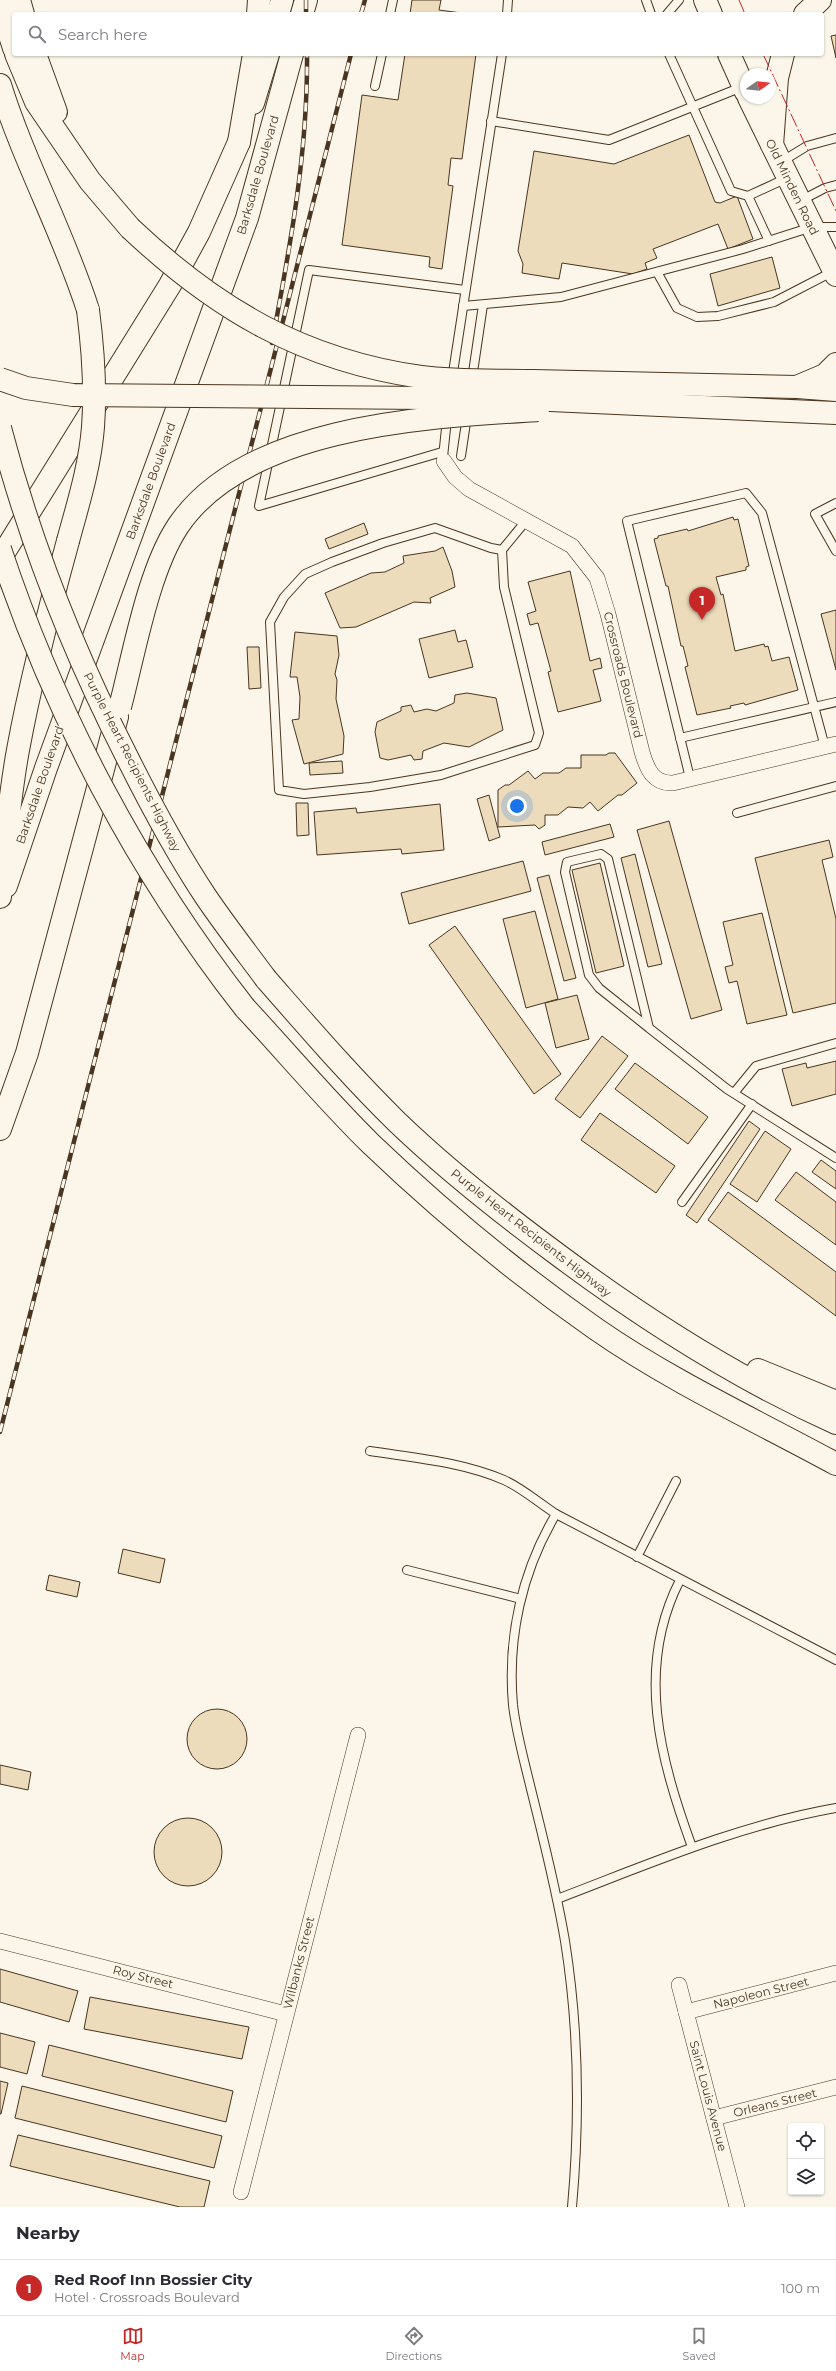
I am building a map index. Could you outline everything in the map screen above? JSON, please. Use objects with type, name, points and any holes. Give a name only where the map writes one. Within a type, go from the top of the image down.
[{"type":"main road","points":[[19,0],[22,12]]},
{"type":"main road","points":[[258,12],[259,0]]},
{"type":"main road","points":[[279,12],[282,0]]},
{"type":"main road","points":[[303,12],[306,0]]},
{"type":"main road","points":[[705,0],[710,12]]},
{"type":"main road","points":[[807,12],[820,0]]},
{"type":"main road","points":[[0,5],[12,42]]},
{"type":"main road","points":[[17,56],[36,102],[70,149],[90,181],[130,228],[192,282],[229,308],[298,344],[326,355],[359,365],[533,397],[836,413]]},
{"type":"main road","points":[[36,56],[70,149]]},
{"type":"main road","points":[[239,142],[254,56]]},
{"type":"main road","name":"Barksdale Boulevard","points":[[0,559],[170,285],[200,232],[239,142],[267,56]]},
{"type":"main road","name":"Barksdale Boulevard","points":[[0,904],[46,768],[247,218],[291,56]]},
{"type":"main road","name":"Old Minden Road","points":[[730,56],[740,79]]},
{"type":"main road","points":[[780,162],[776,78],[782,56]]},
{"type":"main road","points":[[0,85],[27,156],[78,277],[88,310],[95,383],[93,428],[84,480],[42,639],[18,751],[5,834],[0,897]]},
{"type":"main road","name":"Old Minden Road","points":[[752,104],[835,273]]},
{"type":"main road","points":[[798,387],[825,375],[836,364]]},
{"type":"main road","points":[[0,379],[26,388],[73,395],[533,397],[798,387],[836,390]]},
{"type":"main road","points":[[0,1129],[27,1053],[161,559],[178,526],[200,501],[226,478],[253,463],[293,447],[382,425],[484,413],[533,397]]},
{"type":"main road","name":"Purple Heart Recipients Highway","points":[[0,428],[35,549],[62,617],[112,729],[164,830],[206,898],[266,979],[337,1060],[397,1122],[478,1195],[610,1294],[696,1350],[769,1390],[836,1423]]},
{"type":"main road","points":[[0,549],[33,638],[112,807],[210,964],[245,1008],[370,1142],[446,1214],[516,1271],[596,1329],[656,1368],[836,1464]]},
{"type":"main road","points":[[696,1350],[748,1366],[836,1402]]},
{"type":"street","name":"Crossroads Boulevard","points":[[443,457],[455,477],[468,489],[525,522],[572,546],[597,578],[608,614],[642,752],[650,773],[656,780],[664,783],[690,778],[830,746]]},
{"type":"street","name":"Wilbanks Street","points":[[240,2192],[358,1735]]},
{"type":"street","name":"Roy Street","points":[[0,1941],[286,2014]]},
{"type":"street","name":"Napoleon Street","points":[[686,2012],[836,1974]]},
{"type":"street","name":"Saint Louis Avenue","points":[[679,1985],[736,2207]]},
{"type":"street","name":"Orleans Street","points":[[714,2118],[836,2087]]},
{"type":"lane","points":[[390,12],[393,0]]},
{"type":"lane","points":[[507,12],[508,0]]},
{"type":"lane","points":[[646,0],[651,12]]},
{"type":"lane","points":[[669,12],[679,0]]},
{"type":"lane","points":[[375,86],[382,56]]},
{"type":"lane","points":[[465,290],[309,270],[259,506],[443,457],[465,290],[502,56]]},
{"type":"lane","points":[[670,56],[731,191],[748,196],[769,241]]},
{"type":"lane","points":[[491,121],[609,140],[693,107],[740,94]]},
{"type":"lane","points":[[748,196],[780,162],[807,146],[836,138]]},
{"type":"lane","points":[[799,202],[825,188],[836,185]]},
{"type":"lane","points":[[463,306],[561,297],[658,272],[769,241],[812,227],[836,227]]},
{"type":"lane","points":[[658,272],[677,308],[697,317],[718,316],[774,302],[835,273]]},
{"type":"lane","points":[[461,456],[483,305]]},
{"type":"lane","points":[[690,778],[626,521],[746,493],[762,513],[814,707],[830,746]]},
{"type":"lane","points":[[836,503],[815,514],[836,551]]},
{"type":"lane","points":[[502,550],[491,548],[435,528],[383,543],[305,574],[284,597],[270,622],[279,790],[304,794],[370,787],[441,775],[535,745],[539,733],[504,587],[502,550],[525,522]]},
{"type":"lane","points":[[680,738],[836,702]]},
{"type":"lane","points":[[737,813],[836,786]]},
{"type":"lane","points":[[649,1028],[608,859],[601,854],[566,862],[565,872],[589,975],[599,988],[649,1028],[734,1093],[836,1158]]},
{"type":"lane","points":[[734,1093],[756,1066],[836,1043]]},
{"type":"lane","points":[[682,1202],[752,1104]]},
{"type":"lane","points":[[370,1451],[433,1461],[487,1473],[506,1481],[556,1514],[836,1660]]},
{"type":"lane","points":[[637,1557],[676,1481]]},
{"type":"lane","points":[[556,1514],[536,1551],[521,1599],[515,1628],[512,1668],[513,1705],[518,1737],[557,1899],[571,1985],[576,2038],[576,2144],[572,2207]]},
{"type":"lane","points":[[407,1570],[521,1599]]},
{"type":"lane","points":[[680,1580],[670,1601],[661,1632],[656,1666],[655,1700],[661,1746],[675,1801],[692,1847]]},
{"type":"lane","points":[[557,1899],[692,1847],[798,1814],[836,1808]]},
{"type":"building","points":[[412,0],[441,0],[439,10],[454,12],[410,12]]},
{"type":"building","points":[[836,35],[836,58],[831,36]]},
{"type":"building","points":[[405,56],[476,56],[462,159],[451,158],[448,185],[453,186],[442,269],[429,267],[430,257],[342,245],[362,95],[398,100]]},
{"type":"building","points":[[689,135],[715,202],[720,203],[737,196],[753,239],[728,249],[718,224],[653,249],[657,258],[645,263],[647,269],[633,274],[562,263],[559,279],[522,273],[523,264],[518,251],[534,151],[614,164]]},
{"type":"building","points":[[772,257],[780,288],[718,306],[710,274]]},
{"type":"building","points":[[733,517],[734,520],[738,519],[749,566],[746,567],[746,570],[716,577],[721,595],[723,594],[735,651],[764,644],[765,647],[768,646],[772,661],[789,657],[798,690],[745,705],[744,703],[730,706],[731,708],[697,715],[685,667],[688,666],[683,646],[681,646],[668,586],[666,586],[654,539],[658,538],[658,536],[687,529],[688,531]]},
{"type":"building","points":[[364,523],[368,534],[329,549],[325,539]]},
{"type":"building","points":[[443,547],[452,571],[455,587],[430,598],[431,603],[414,602],[356,627],[340,628],[325,593],[371,573],[385,572],[404,563],[403,556],[435,551]]},
{"type":"building","points":[[570,571],[590,661],[600,658],[602,668],[593,670],[601,701],[558,712],[548,672],[551,671],[538,623],[530,625],[527,614],[536,611],[528,582]]},
{"type":"building","points":[[836,610],[836,670],[821,614]]},
{"type":"building","points":[[455,630],[458,642],[466,640],[473,667],[429,678],[419,639]]},
{"type":"building","points":[[295,632],[337,636],[339,655],[335,674],[337,680],[336,699],[344,736],[343,754],[304,764],[292,720],[299,719],[300,697],[297,677],[290,677]]},
{"type":"building","points":[[247,647],[259,647],[261,688],[249,689]]},
{"type":"building","points":[[467,693],[496,698],[503,730],[469,747],[444,743],[423,751],[422,759],[414,760],[411,755],[388,760],[380,758],[375,732],[377,722],[401,711],[401,707],[411,705],[414,712],[427,709],[436,711],[454,703],[455,695]]},
{"type":"building","points":[[609,753],[615,753],[637,783],[622,795],[618,795],[598,811],[590,802],[583,808],[568,807],[558,815],[545,815],[545,825],[539,829],[535,825],[498,827],[498,790],[505,785],[509,785],[528,771],[535,779],[543,773],[559,773],[566,768],[581,768],[581,755],[606,755]]},
{"type":"building","points":[[342,761],[343,773],[310,775],[309,763]]},
{"type":"building","points":[[489,795],[500,837],[489,841],[477,799]]},
{"type":"building","points":[[296,803],[308,803],[309,835],[297,836]]},
{"type":"building","points":[[440,804],[444,850],[402,854],[401,849],[317,855],[314,812],[356,808],[357,813]]},
{"type":"building","points":[[669,821],[722,1010],[691,1019],[637,830]]},
{"type":"building","points":[[610,824],[614,837],[545,855],[542,842]]},
{"type":"building","points":[[829,840],[833,857],[822,860],[836,919],[836,1003],[793,1013],[755,858]]},
{"type":"building","points":[[635,854],[662,964],[648,967],[621,858]]},
{"type":"building","points":[[523,861],[531,891],[409,924],[401,893]]},
{"type":"building","points":[[600,863],[624,966],[596,973],[572,870]]},
{"type":"building","points":[[549,875],[576,978],[564,981],[537,878]]},
{"type":"building","points":[[535,911],[558,999],[526,1008],[503,919]]},
{"type":"building","points":[[762,913],[787,1015],[747,1024],[737,981],[729,983],[725,967],[733,965],[723,922]]},
{"type":"building","points":[[455,926],[561,1074],[534,1094],[429,945]]},
{"type":"building","points":[[577,995],[589,1039],[556,1048],[545,1003]]},
{"type":"building","points":[[602,1036],[628,1056],[580,1118],[555,1099]]},
{"type":"building","points":[[836,1061],[836,1094],[792,1106],[782,1069],[806,1063],[807,1068]]},
{"type":"building","points":[[635,1063],[708,1117],[688,1144],[615,1089]]},
{"type":"building","points":[[600,1113],[675,1166],[656,1193],[581,1140]]},
{"type":"building","points":[[749,1121],[760,1129],[697,1223],[686,1215]]},
{"type":"building","points":[[765,1131],[791,1149],[757,1202],[730,1184]]},
{"type":"building","points":[[821,1160],[836,1171],[836,1189],[812,1172]]},
{"type":"building","points":[[796,1172],[836,1202],[836,1245],[775,1200]]},
{"type":"building","points":[[728,1192],[836,1272],[836,1316],[708,1220]]},
{"type":"building","points":[[123,1549],[165,1559],[160,1583],[118,1573]]},
{"type":"building","points":[[49,1575],[80,1582],[77,1597],[46,1590]]},
{"type":"building","points":[[217,1709],[234,1714],[242,1722],[247,1739],[242,1756],[234,1764],[217,1769],[200,1764],[192,1756],[187,1739],[192,1722],[200,1714]]},
{"type":"building","points":[[0,1765],[31,1772],[28,1790],[0,1784]]},
{"type":"building","points":[[188,1818],[201,1821],[212,1828],[219,1839],[222,1852],[219,1865],[212,1876],[201,1883],[188,1886],[175,1883],[164,1876],[157,1865],[154,1852],[157,1839],[164,1828],[175,1821]]},
{"type":"building","points":[[0,1969],[78,1991],[69,2022],[0,2002]]},
{"type":"building","points":[[90,1997],[249,2027],[242,2059],[84,2029]]},
{"type":"building","points":[[0,2033],[35,2042],[27,2074],[0,2067]]},
{"type":"building","points":[[49,2045],[233,2091],[226,2122],[42,2076]]},
{"type":"building","points":[[0,2081],[8,2083],[1,2114],[0,2114]]},
{"type":"building","points":[[22,2086],[222,2136],[214,2168],[15,2118]]},
{"type":"building","points":[[18,2135],[210,2181],[204,2207],[180,2207],[10,2166]]},
{"type":"railway","points":[[306,0],[306,12]]},
{"type":"railway","points":[[362,12],[365,0]]},
{"type":"railway","points":[[272,343],[297,199],[307,91],[307,56]]},
{"type":"railway","points":[[0,1432],[350,56]]},
{"type":"power","points":[[739,0],[744,12]]},
{"type":"power","points":[[764,56],[836,211]]},
{"type":"place","name":"Red Roof Inn Bossier City","points":[[702,620]]}]
